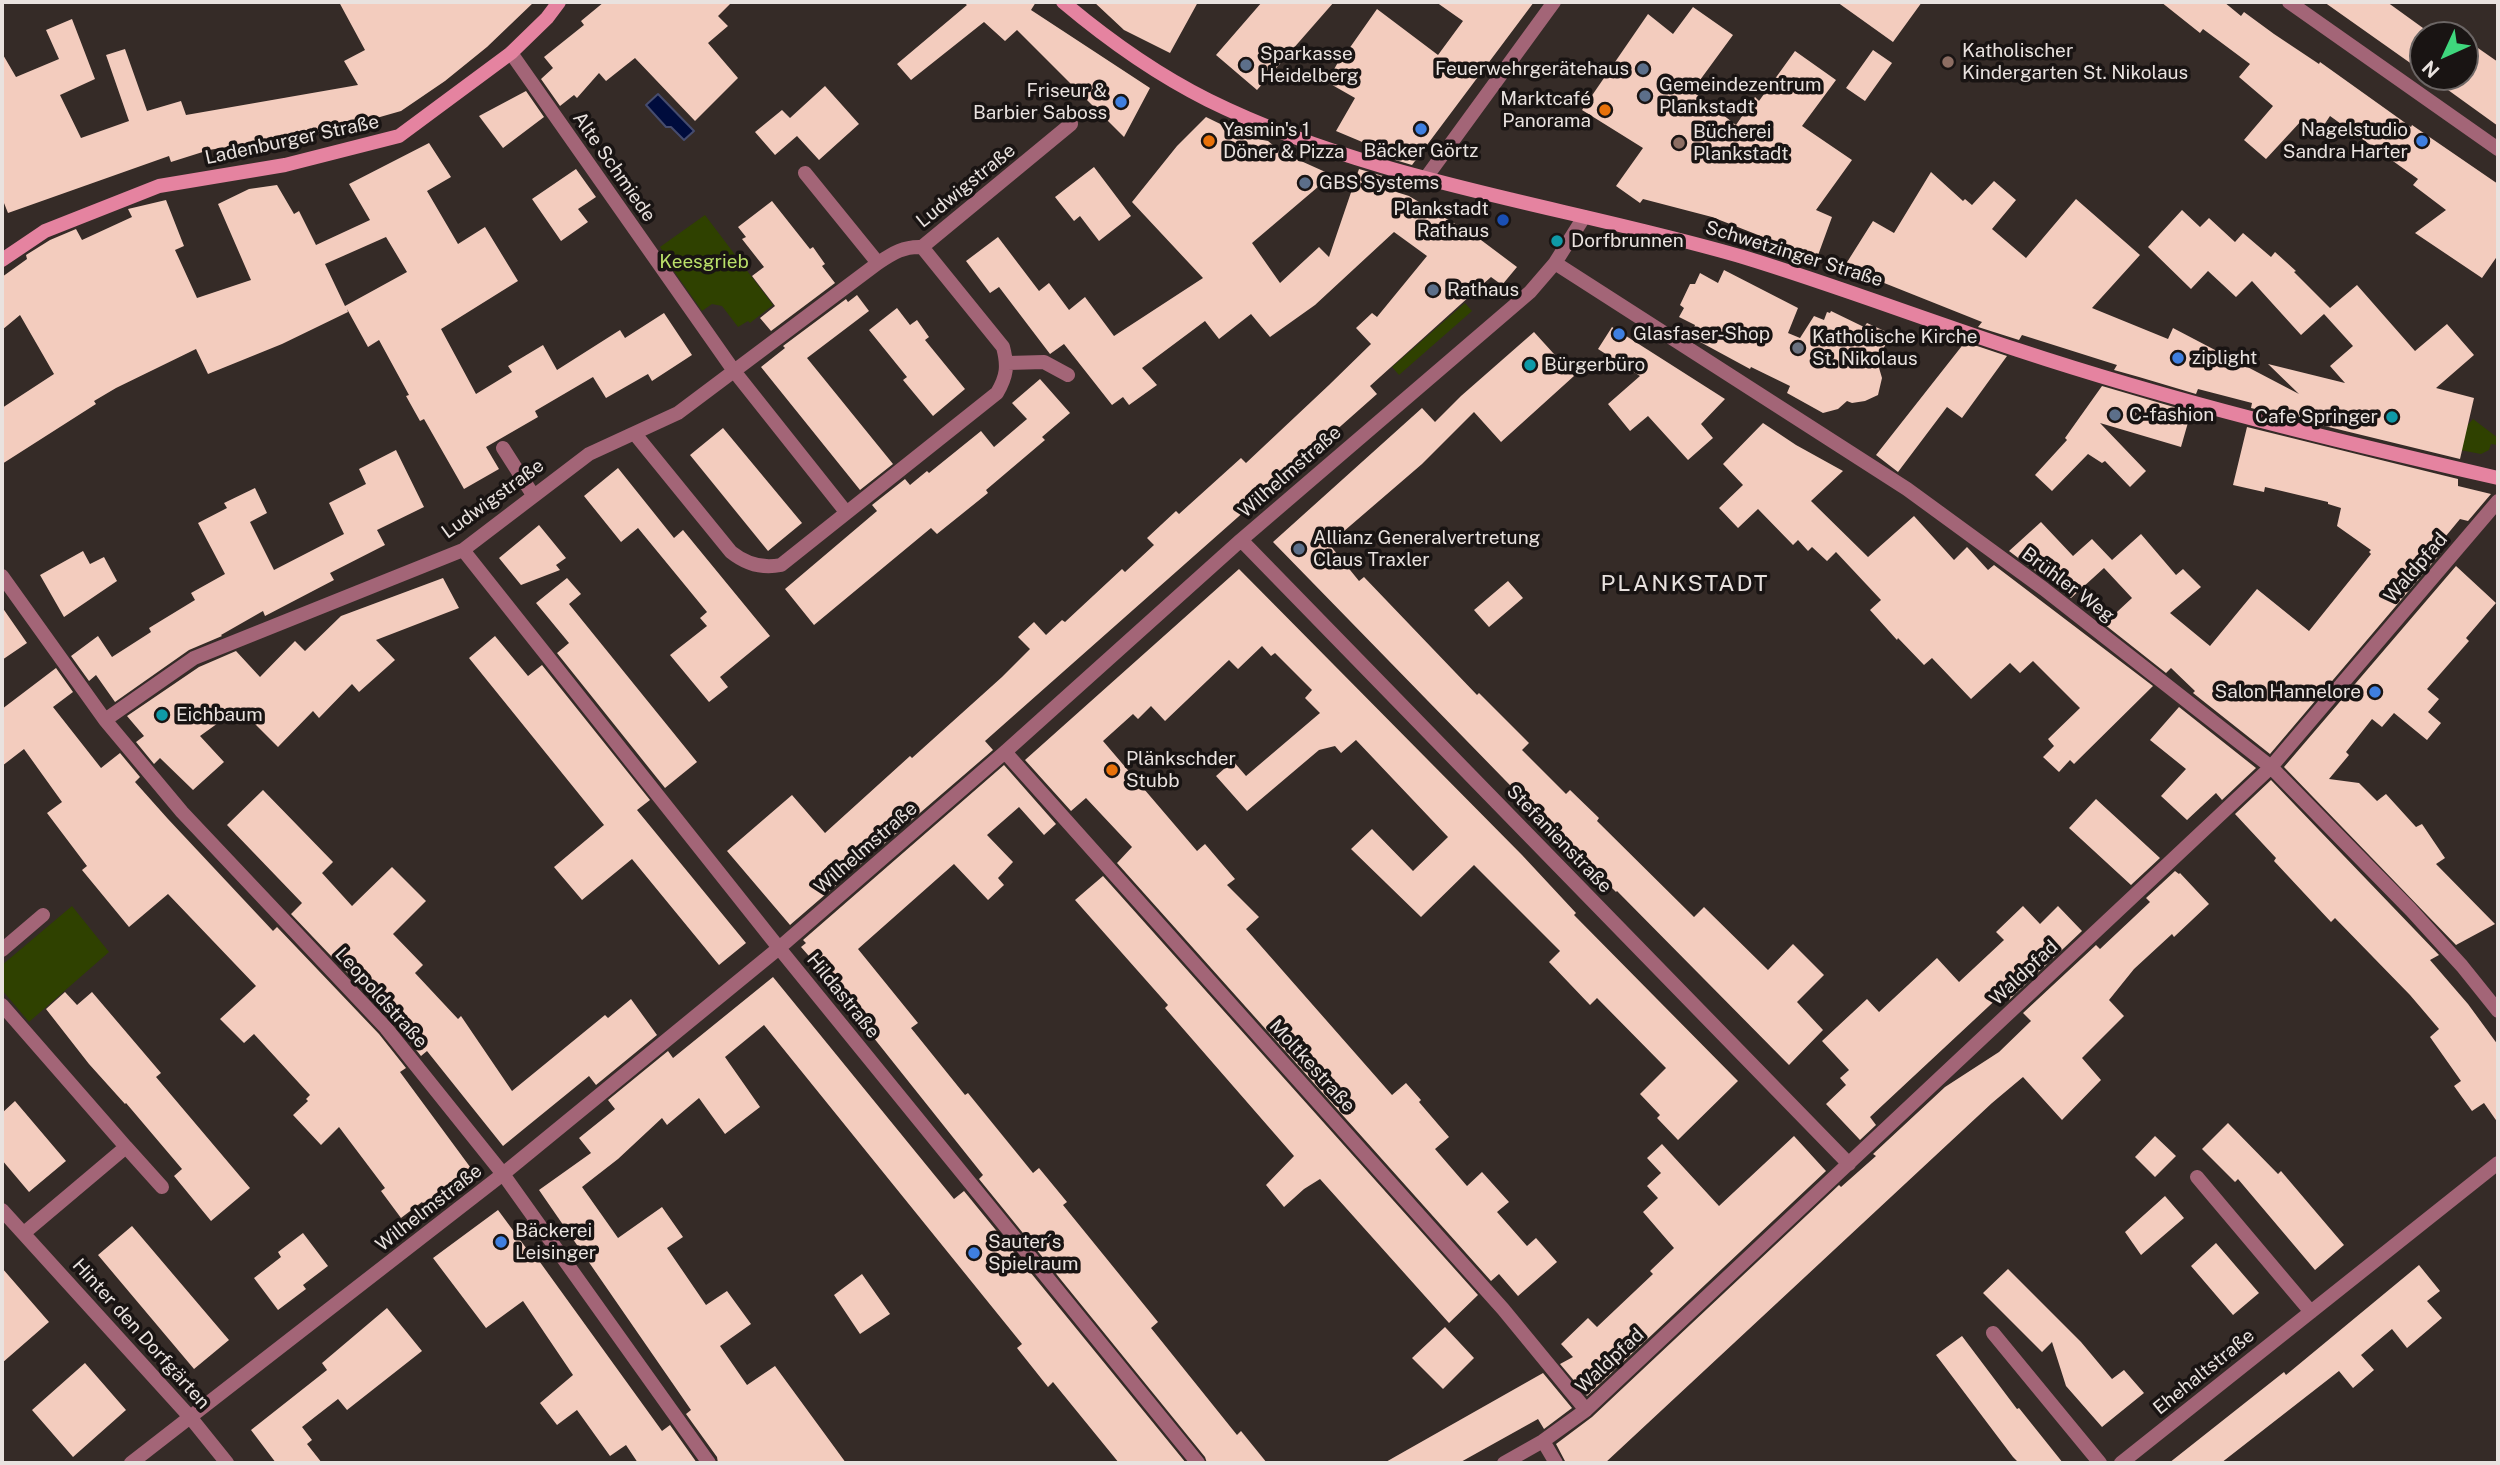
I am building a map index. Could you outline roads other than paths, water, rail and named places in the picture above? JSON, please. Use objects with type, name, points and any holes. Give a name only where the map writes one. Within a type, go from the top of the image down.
[{"type":"street","name":"Ladenburger Straße","points":[[2,260],[45,232],[159,186],[285,165],[399,136],[510,53],[547,18],[559,2]]},
{"type":"street","name":"Schwetzinger Straße","points":[[1063,2],[1139,60],[1205,99],[1285,134],[1425,180],[1649,231],[1748,259],[1903,309],[2018,350],[2206,408],[2498,478]]},
{"type":"street","points":[[1425,180],[1554,2]]},
{"type":"street","points":[[2289,2],[2498,149]]},
{"type":"street","name":"Alte Schmiede","points":[[510,53],[734,371]]},
{"type":"street","name":"Ludwigstraße","points":[[105,720],[194,658],[463,550],[589,454],[678,413],[894,252],[910,246],[922,247],[1071,124]]},
{"type":"street","points":[[805,173],[878,263]]},
{"type":"street","name":"Wilhelmstraße","points":[[131,1463],[503,1174],[779,948],[1006,752],[1241,540],[1530,292],[1555,263],[1584,217]]},
{"type":"street","points":[[635,434],[741,561],[764,566],[781,565],[997,393],[1005,379],[1008,363],[1003,347],[922,247]]},
{"type":"street","name":"Brühler Weg","points":[[1555,263],[1907,489],[2044,589],[2271,767],[2411,911],[2462,966],[2498,1011]]},
{"type":"street","points":[[1008,363],[1044,362],[1068,375]]},
{"type":"street","points":[[734,371],[846,512]]},
{"type":"street","points":[[503,448],[533,495]]},
{"type":"street","name":"Waldpfad","points":[[1504,1463],[1543,1441],[1586,1410],[2271,767],[2498,501]]},
{"type":"street","name":"Stefanienstraße","points":[[1241,540],[1849,1164]]},
{"type":"street","name":"Hildastraße","points":[[463,550],[779,948],[1198,1463]]},
{"type":"street","name":"Leopoldstraße","points":[[2,576],[105,720],[182,812],[386,1028],[503,1174],[709,1463]]},
{"type":"street","name":"Moltkestraße","points":[[1006,752],[1503,1309],[1586,1410]]},
{"type":"street","points":[[2,950],[43,915]]},
{"type":"street","points":[[2,1005],[162,1186]]},
{"type":"street","points":[[24,1233],[127,1147]]},
{"type":"street","name":"Ehehaltstraße","points":[[2121,1463],[2498,1163]]},
{"type":"street","points":[[2197,1177],[2311,1312]]},
{"type":"street","name":"Hinter den Dorfgärten","points":[[2,1210],[190,1417],[227,1463]]},
{"type":"street","points":[[1993,1333],[2100,1463]]},
{"type":"street","points":[[1543,1441],[1556,1463]]},
{"type":"place","name":"Katholischer Kindergarten St. Nikolaus","points":[[1948,62]]},
{"type":"place","name":"Sparkasse Heidelberg","points":[[1246,65]]},
{"type":"place","name":"Feuerwehrgerätehaus","points":[[1643,69]]},
{"type":"place","name":"Gemeindezentrum Plankstadt","points":[[1645,96]]},
{"type":"place","name":"Friseur & Barbier Saboss","points":[[1121,102]]},
{"type":"place","name":"Marktcafé Panorama","points":[[1605,110]]},
{"type":"place","name":"Bäcker Görtz","points":[[1421,129]]},
{"type":"place","name":"Yasmin's 1 Döner & Pizza","points":[[1209,141]]},
{"type":"place","name":"Nagelstudio Sandra Harter","points":[[2422,141]]},
{"type":"place","name":"Bücherei Plankstadt","points":[[1679,143]]},
{"type":"place","name":"GBS Systems","points":[[1305,183]]},
{"type":"place","name":"Plankstadt Rathaus","points":[[1503,220]]},
{"type":"place","name":"Dorfbrunnen","points":[[1557,241]]},
{"type":"place","name":"Rathaus","points":[[1433,290]]},
{"type":"place","name":"Glasfaser-Shop","points":[[1619,334]]},
{"type":"place","name":"Katholische Kirche St. Nikolaus","points":[[1798,348]]},
{"type":"place","name":"ziplight","points":[[2178,358]]},
{"type":"place","name":"Bürgerbüro","points":[[1530,365]]},
{"type":"place","name":"C-fashion","points":[[2115,415]]},
{"type":"place","name":"Cafe Springer","points":[[2392,417]]},
{"type":"place","name":"Allianz Generalvertretung Claus Traxler","points":[[1299,549]]},
{"type":"place","name":"Salon Hannelore","points":[[2375,692]]},
{"type":"place","name":"Eichbaum","points":[[162,715]]},
{"type":"place","name":"Plänkschder Stubb","points":[[1112,770]]},
{"type":"place","name":"Bäckerei Leisinger","points":[[501,1242]]},
{"type":"place","name":"Sauter´s Spielraum","points":[[974,1253]]},
{"type":"district","name":"PLANKSTADT","points":[[1685,584]]},
{"type":"park label","name":"Keesgrieb","points":[[704,262]]}]
